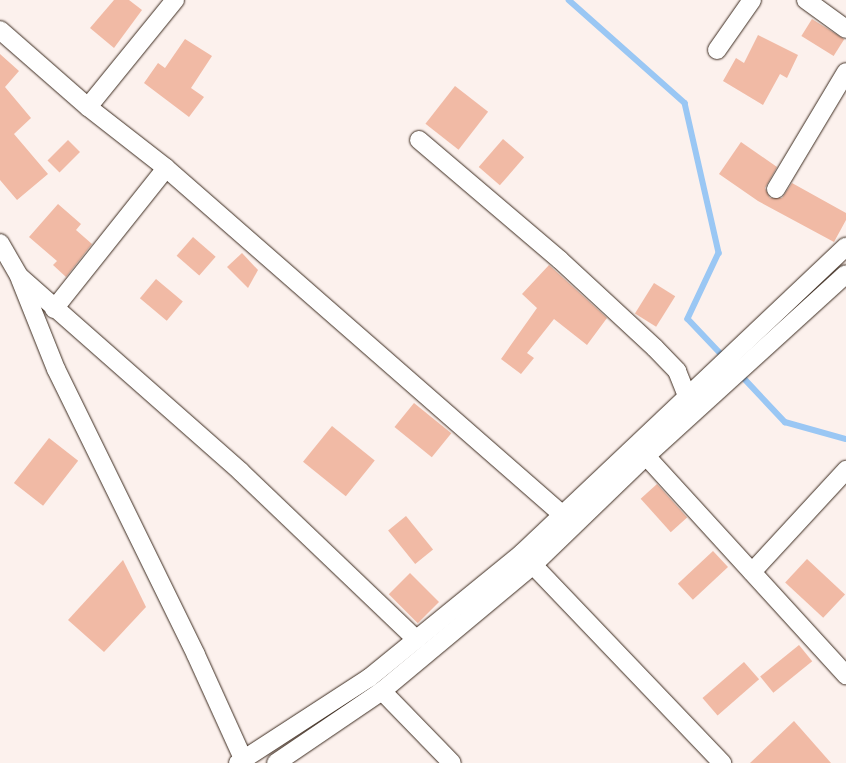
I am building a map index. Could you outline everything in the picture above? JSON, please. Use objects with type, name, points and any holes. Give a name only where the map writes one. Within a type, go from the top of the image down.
[{"type":"street","points":[[88,107],[175,0]]},
{"type":"street","points":[[717,50],[752,0]]},
{"type":"street","points":[[806,0],[846,29]]},
{"type":"street","points":[[0,30],[88,107],[166,168],[564,516]]},
{"type":"street","points":[[776,190],[846,72]]},
{"type":"street","points":[[419,140],[560,260],[655,348],[677,371],[692,391]]},
{"type":"street","points":[[54,310],[166,168]]},
{"type":"street","points":[[0,243],[19,276],[56,369],[196,655],[242,762],[316,715],[417,640],[564,516],[692,391],[742,358],[846,274]]},
{"type":"street","points":[[276,763],[382,691],[533,565],[646,456],[709,399],[742,358],[846,247]]},
{"type":"street","points":[[19,276],[54,310],[241,472],[417,640]]},
{"type":"street","points":[[646,456],[846,675]]},
{"type":"street","points":[[752,572],[846,470]]},
{"type":"street","points":[[533,565],[722,763]]},
{"type":"street","points":[[382,691],[452,763]]},
{"type":"building","points":[[114,0],[129,0],[142,10],[114,48],[90,28]]},
{"type":"building","points":[[812,19],[844,39],[834,56],[801,36]]},
{"type":"building","points":[[758,35],[798,55],[787,78],[780,74],[763,105],[723,81],[736,58],[744,63]]},
{"type":"building","points":[[185,39],[212,56],[191,88],[204,97],[189,117],[144,83],[158,63],[165,68]]},
{"type":"building","points":[[0,54],[19,71],[5,87],[31,118],[14,134],[48,174],[17,200],[0,180]]},
{"type":"building","points":[[455,86],[488,112],[459,150],[425,124]]},
{"type":"building","points":[[503,139],[524,157],[500,185],[479,167]]},
{"type":"building","points":[[68,140],[80,152],[60,173],[47,161]]},
{"type":"building","points":[[741,142],[777,167],[765,188],[770,198],[782,198],[792,183],[846,213],[846,220],[834,242],[758,201],[719,174]]},
{"type":"building","points":[[58,204],[81,224],[76,230],[92,244],[66,277],[53,265],[57,261],[29,237]]},
{"type":"building","points":[[193,237],[216,257],[199,276],[177,256]]},
{"type":"building","points":[[242,253],[258,270],[248,288],[227,267]]},
{"type":"building","points":[[549,265],[607,318],[587,345],[554,319],[527,353],[534,358],[521,374],[501,359],[537,308],[522,294]]},
{"type":"building","points":[[156,279],[183,301],[167,321],[140,298]]},
{"type":"building","points":[[654,283],[675,296],[656,327],[635,314]]},
{"type":"building","points":[[414,403],[451,433],[432,457],[394,427]]},
{"type":"building","points":[[332,426],[375,461],[346,496],[303,462]]},
{"type":"building","points":[[49,438],[78,461],[43,506],[14,483]]},
{"type":"building","points":[[657,484],[687,517],[671,532],[641,499]]},
{"type":"building","points":[[406,516],[433,549],[415,564],[388,530]]},
{"type":"building","points":[[713,551],[728,567],[693,600],[678,584]]},
{"type":"building","points":[[807,559],[845,594],[823,618],[785,582]]},
{"type":"building","points":[[123,560],[146,607],[104,652],[68,620]]},
{"type":"building","points":[[410,573],[439,602],[418,623],[389,594]]},
{"type":"building","points":[[799,645],[812,661],[773,693],[760,676]]},
{"type":"building","points":[[744,662],[759,679],[718,715],[702,698]]},
{"type":"building","points":[[794,721],[831,763],[750,763]]},
{"type":"waterway","points":[[569,0],[685,103],[719,253],[688,319],[725,358]]},
{"type":"waterway","points":[[740,374],[785,422],[846,439]]}]
